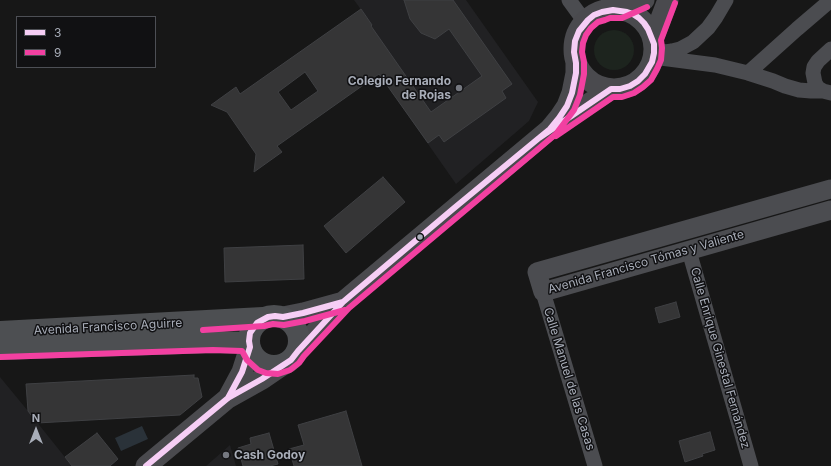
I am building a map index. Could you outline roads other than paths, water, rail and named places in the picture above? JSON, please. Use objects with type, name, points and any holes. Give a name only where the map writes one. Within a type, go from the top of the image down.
[{"type":"main road","points":[[146,466],[228,398],[262,379],[291,358],[343,302],[550,129],[567,106],[575,83],[576,63],[574,52],[578,31],[585,22],[598,13],[616,6],[644,0]]},
{"type":"main road","points":[[576,63],[588,80],[600,87],[611,89],[625,88],[638,81],[648,70],[652,62],[653,48],[668,0]]},
{"type":"main road","points":[[616,6],[639,18],[646,26],[653,48]]},
{"type":"main road","points":[[539,138],[611,89]]},
{"type":"main road","points":[[228,398],[242,372],[252,329],[257,323],[343,302]]},
{"type":"main road","points":[[249,345],[253,355],[261,363],[267,365],[278,366],[291,358],[300,339],[297,331],[290,322],[273,318]]},
{"type":"main road","name":"Avenida Francisco Aguirre","points":[[0,332],[273,318]]},
{"type":"main road","name":"Avenida Francisco Aguirre","points":[[5,352],[213,342],[249,345]]},
{"type":"street","points":[[569,0],[585,22]]},
{"type":"street","points":[[653,48],[665,52],[672,51],[680,49],[693,42],[708,28],[726,0]]},
{"type":"street","points":[[748,73],[831,0]]},
{"type":"street","points":[[653,48],[773,80],[785,86],[799,90],[827,92]]},
{"type":"street","points":[[827,92],[818,88],[815,83],[813,72],[818,61],[831,49]]},
{"type":"street","name":"Avenida Francisco Tómas y Valiente","points":[[831,188],[537,272],[543,292],[831,210]]},
{"type":"street","name":"Calle Enrique Ginestal Fernández","points":[[689,250],[751,466]]},
{"type":"street","name":"Calle Manuel de las Casas","points":[[543,292],[594,466]]},
{"type":"place","name":"Colegio Fernando de Rojas","points":[[459,88]]},
{"type":"place","name":"Cash Godoy","points":[[226,455]]}]
